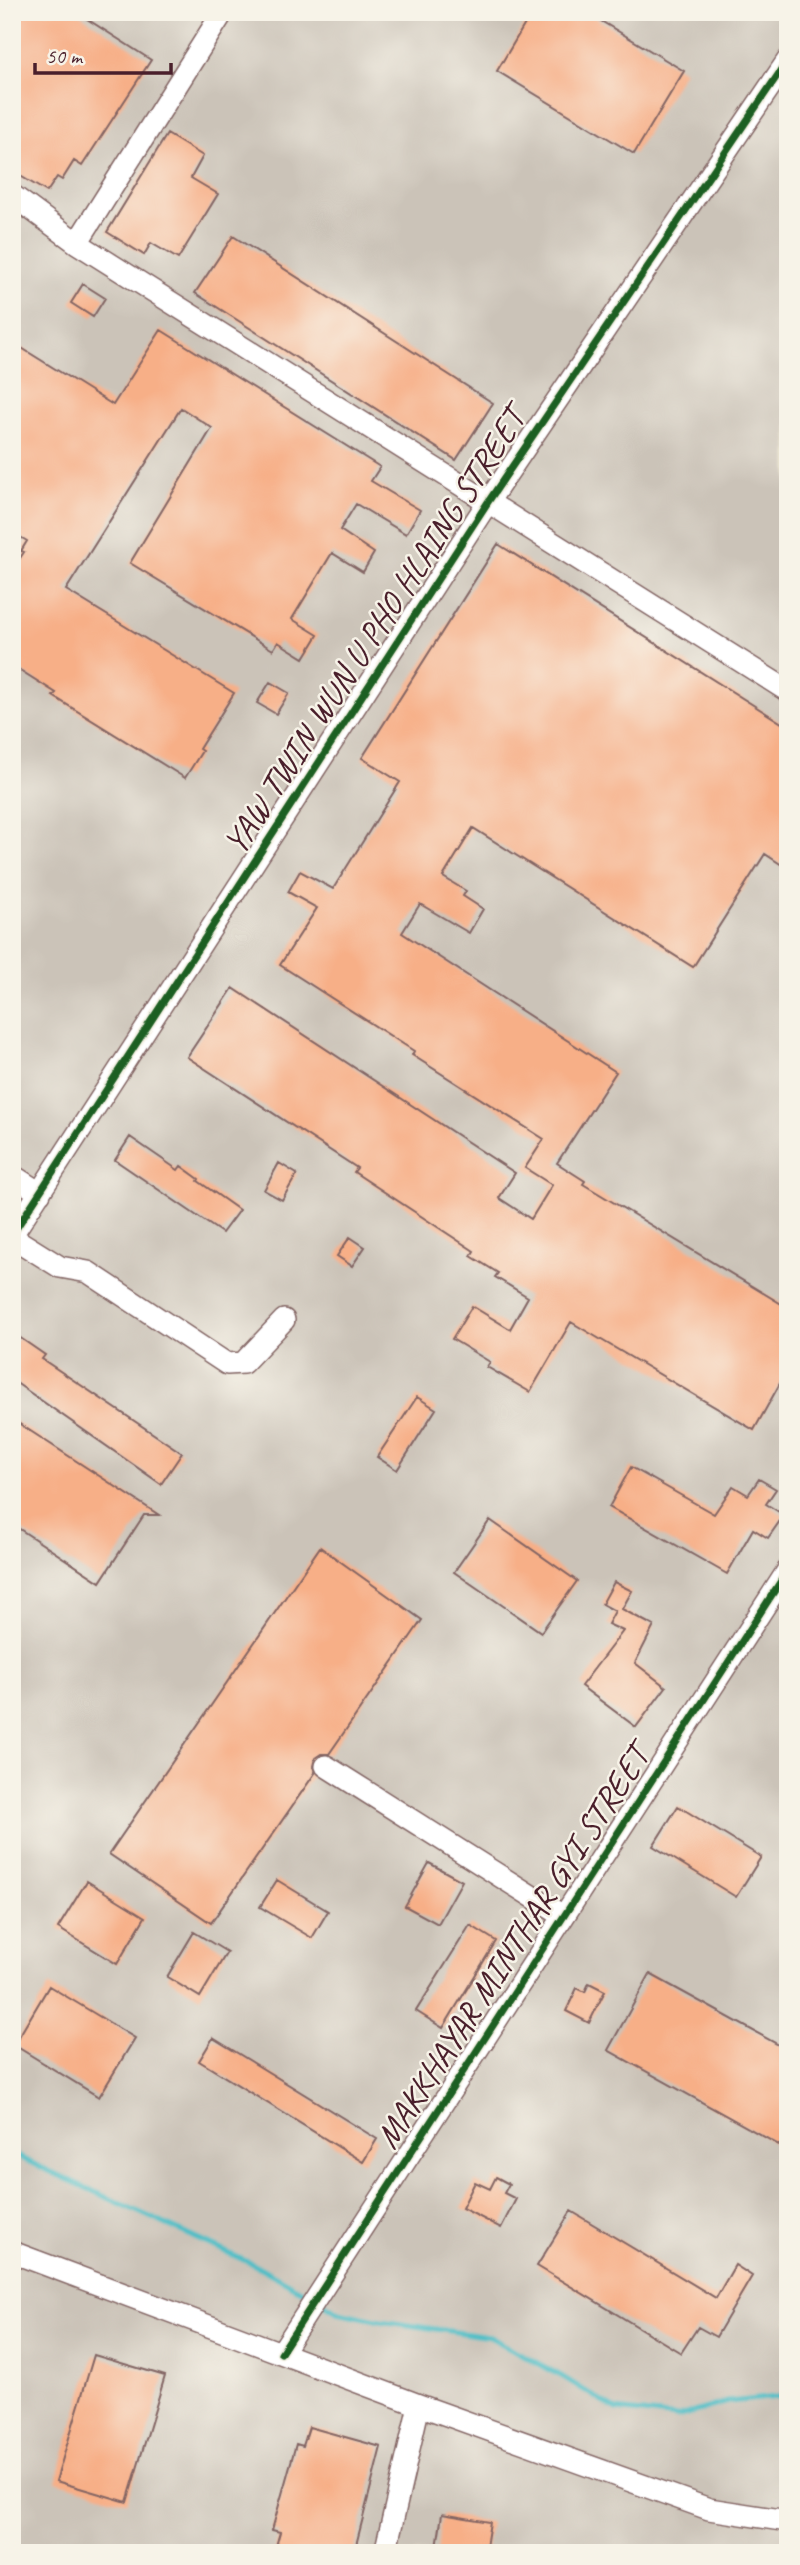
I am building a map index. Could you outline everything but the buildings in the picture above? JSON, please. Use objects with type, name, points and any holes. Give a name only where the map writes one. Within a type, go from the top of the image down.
[{"type":"street","points":[[77,243],[223,12]]},
{"type":"street","name":"YAW TWIN WUN U PHO HLAING STREET","points":[[12,1236],[488,502],[788,60]]},
{"type":"street","points":[[12,195],[77,243],[788,691]]},
{"type":"street","points":[[12,1175],[40,1193]]},
{"type":"street","points":[[12,1236],[60,1267],[88,1272],[227,1364],[243,1363],[284,1320]]},
{"type":"street","name":"MAKKHAYAR MINTHAR GYI STREET","points":[[281,2353],[788,1570]]},
{"type":"street","points":[[326,1766],[564,1916]]},
{"type":"street","points":[[12,2252],[419,2405],[709,2509],[788,2521]]},
{"type":"street","points":[[385,2553],[419,2405]]},
{"type":"shaded area","points":[[12,12],[788,12],[788,2553],[12,2553]]},
{"type":"waterway","points":[[12,2154],[259,2267],[313,2297]]},
{"type":"waterway","points":[[321,2302],[338,2312],[381,2321],[490,2337],[616,2410],[677,2417],[728,2402],[788,2396]]},
{"type":"cycle path","points":[[12,1235],[488,502],[788,60]]},
{"type":"cycle path","points":[[281,2353],[788,1570]]}]
